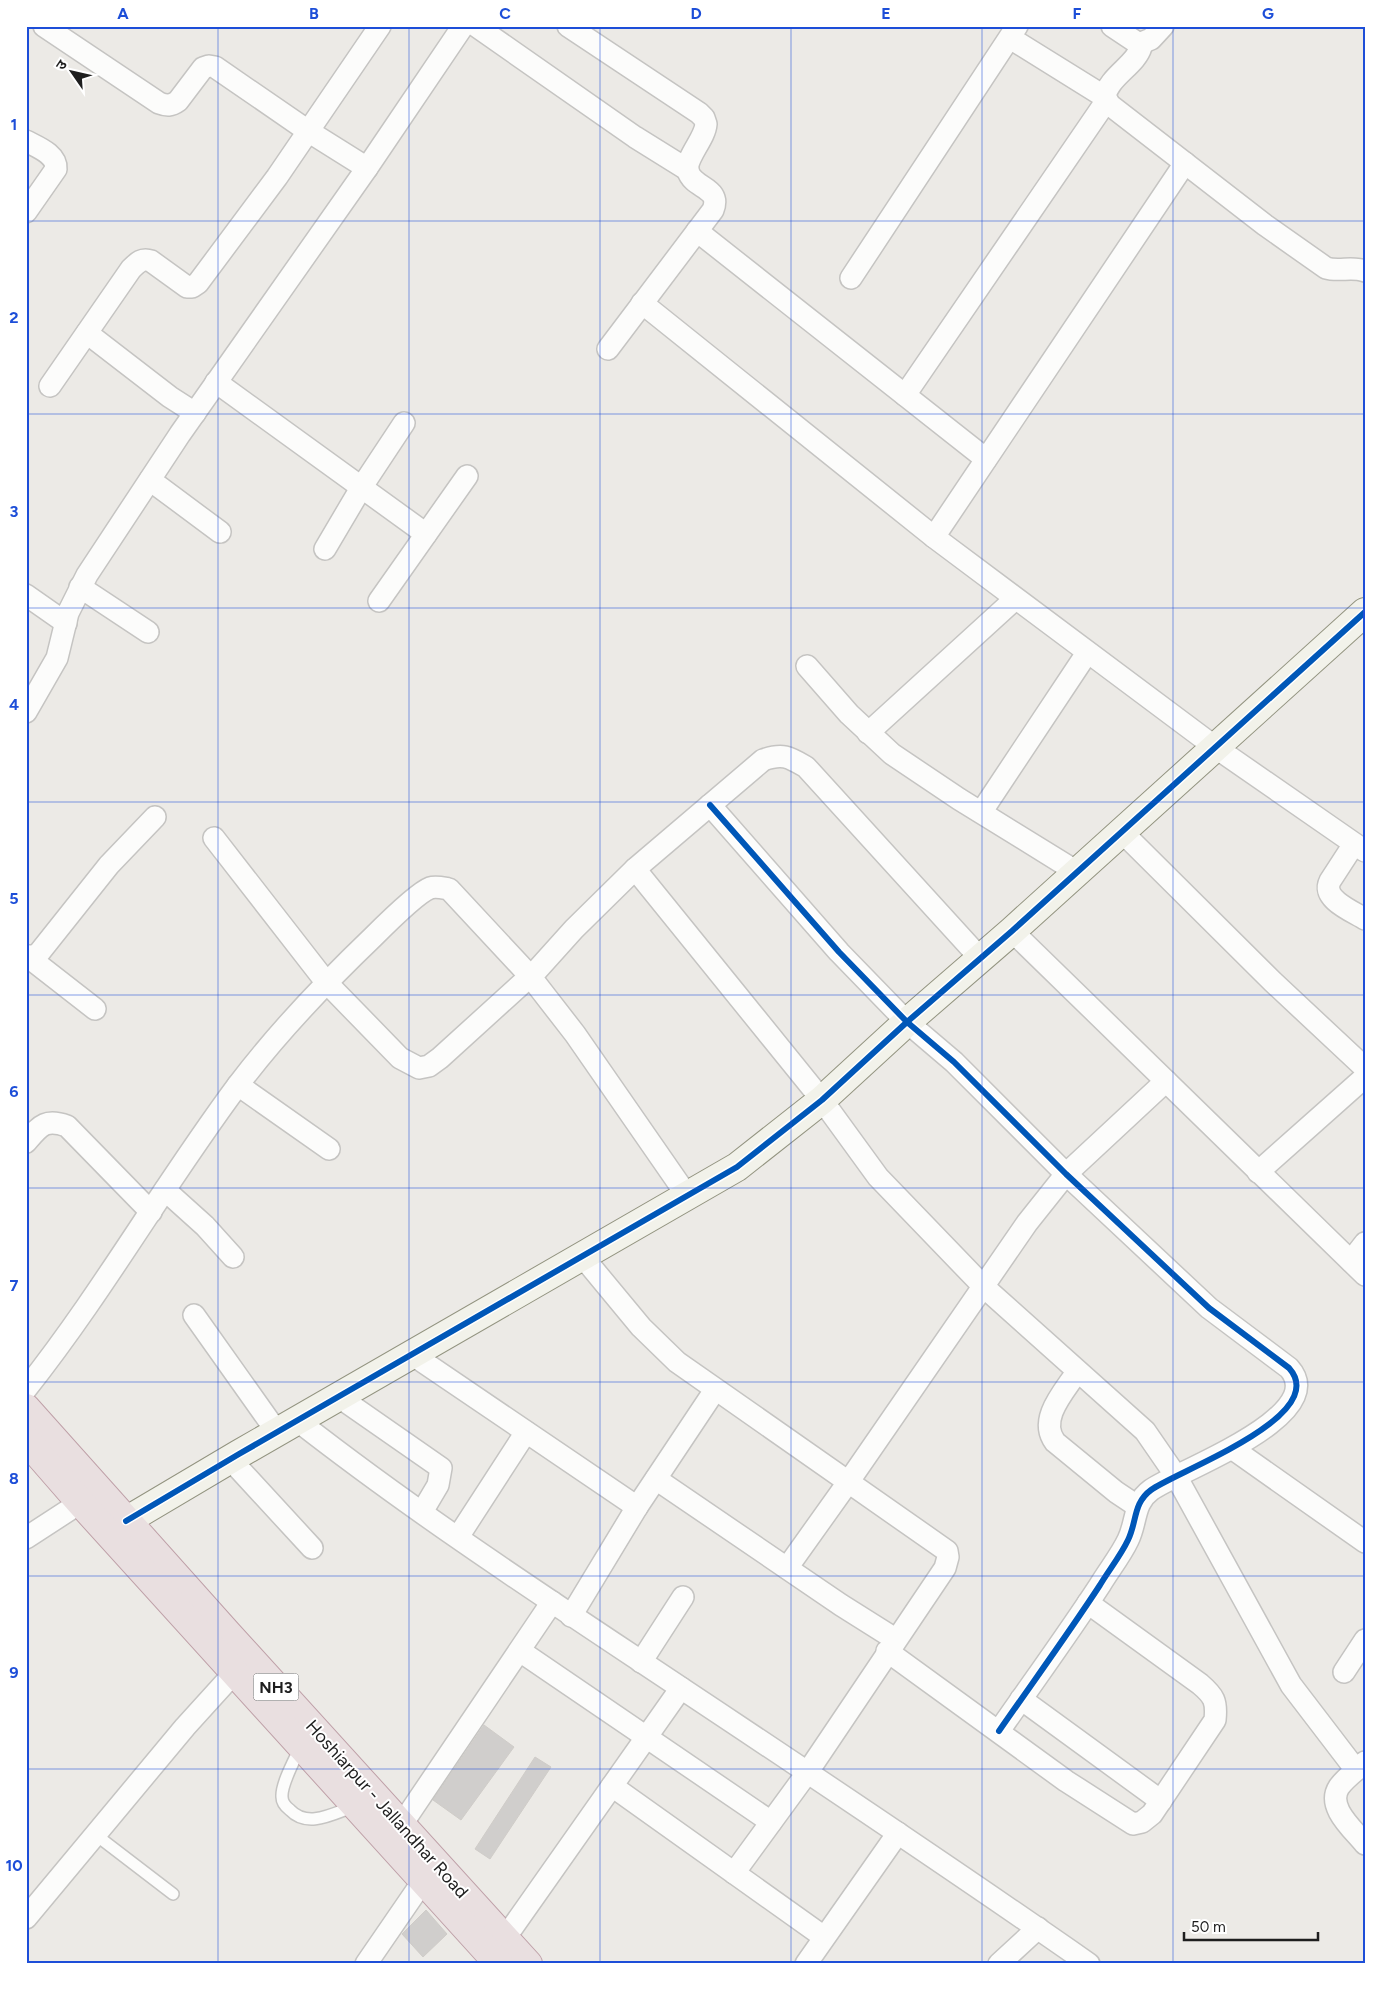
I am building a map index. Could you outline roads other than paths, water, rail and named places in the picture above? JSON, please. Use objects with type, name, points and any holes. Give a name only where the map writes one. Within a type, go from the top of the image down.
[{"type":"highway","name":"Hoshiarpur - Jallandhar Road","points":[[26,1408],[89,1496],[126,1521],[145,1557],[234,1673],[423,1881],[502,1951],[528,1964]]},
{"type":"highway","name":"Hoshiarpur - Jallandhar Road","points":[[26,1440],[89,1496],[145,1557],[402,1824],[502,1951]]},
{"type":"street","points":[[44,26],[159,103],[166,105],[173,105],[178,101],[198,72],[209,66],[215,67],[308,131],[367,168]]},
{"type":"street","points":[[50,386],[131,269],[140,261],[145,259],[151,261],[187,287],[192,287],[198,283],[276,177],[380,26]]},
{"type":"street","points":[[26,712],[57,658],[68,612],[80,587],[216,382],[367,168],[463,26]]},
{"type":"street","points":[[476,26],[635,137],[688,170]]},
{"type":"street","points":[[568,26],[704,118],[706,129],[688,162],[688,170],[691,176],[715,198],[716,203],[713,210],[608,349]]},
{"type":"street","points":[[905,395],[1106,99],[1108,88],[1140,51],[1139,44],[1112,26]]},
{"type":"street","points":[[1139,44],[1151,39],[1163,26]]},
{"type":"street","points":[[851,278],[1013,32],[1106,99],[1110,105],[1265,225],[1326,268],[1336,271],[1357,268],[1365,271]]},
{"type":"street","points":[[26,141],[54,158],[56,164],[56,169],[26,212]]},
{"type":"street","points":[[934,537],[1186,163]]},
{"type":"street","points":[[697,231],[986,458]]},
{"type":"street","points":[[642,303],[934,537],[1015,599],[1215,747],[1360,847],[1330,881],[1328,891],[1334,900],[1365,919]]},
{"type":"street","points":[[87,334],[170,397],[195,413]]},
{"type":"street","points":[[216,382],[426,534]]},
{"type":"street","points":[[325,549],[361,488],[404,423]]},
{"type":"street","points":[[379,601],[466,476]]},
{"type":"street","points":[[150,480],[220,532]]},
{"type":"street","points":[[80,587],[148,632]]},
{"type":"street","points":[[26,595],[66,623]]},
{"type":"street","points":[[868,733],[1015,599]]},
{"type":"street","points":[[126,1521],[230,1459],[688,1197],[737,1167],[822,1100],[1365,612]]},
{"type":"street","points":[[982,811],[1088,653]]},
{"type":"street","points":[[807,666],[868,733],[892,754],[1076,872]]},
{"type":"street","points":[[214,838],[326,982],[400,1058],[418,1068],[428,1066],[440,1058],[530,976],[612,890],[635,869],[763,760],[776,755],[788,757],[806,767],[980,958]]},
{"type":"street","points":[[710,804],[839,952],[907,1022],[954,1062],[1066,1174],[1209,1308],[1289,1368],[1295,1376],[1297,1384],[1291,1402],[1271,1422],[1233,1449],[1176,1476],[1152,1489],[1142,1498],[1137,1506],[1128,1541],[1088,1603],[999,1730]]},
{"type":"street","points":[[26,956],[34,956],[39,953],[109,865],[155,817]]},
{"type":"street","points":[[1120,831],[1273,982],[1365,1068]]},
{"type":"street","points":[[635,869],[822,1100],[878,1177],[984,1287],[1144,1431],[1176,1476],[1291,1685],[1360,1766],[1340,1786],[1335,1795],[1335,1801],[1337,1809],[1365,1844]]},
{"type":"street","points":[[26,1389],[60,1346],[165,1190],[238,1085],[263,1053],[326,982],[392,918],[430,888],[440,887],[449,890],[460,899],[530,976],[587,1051],[688,1197]]},
{"type":"street","points":[[1012,931],[1358,1268],[1365,1243]]},
{"type":"street","points":[[26,956],[95,1009]]},
{"type":"street","points":[[1258,1172],[1365,1077]]},
{"type":"street","points":[[787,1568],[1027,1223],[1066,1174],[1166,1081]]},
{"type":"street","points":[[238,1085],[329,1149]]},
{"type":"street","points":[[26,1142],[38,1128],[47,1123],[58,1123],[67,1126],[151,1212]]},
{"type":"street","points":[[165,1190],[205,1226],[233,1257]]},
{"type":"street","points":[[583,1257],[663,1350],[677,1362],[947,1551],[948,1558],[945,1568],[891,1645],[807,1772],[734,1873]]},
{"type":"street","points":[[194,1315],[287,1427],[422,1512],[572,1616],[898,1833],[1089,1964]]},
{"type":"street","points":[[413,1355],[637,1507]]},
{"type":"street","points":[[1077,1372],[1049,1417],[1048,1427],[1050,1436],[1116,1492],[1137,1506]]},
{"type":"street","points":[[572,1616],[637,1507],[716,1390]]},
{"type":"street","points":[[339,1397],[440,1468],[438,1485],[422,1512]]},
{"type":"street","points":[[458,1537],[526,1432]]},
{"type":"street","points":[[1233,1449],[1365,1542]]},
{"type":"street","points":[[230,1459],[312,1548]]},
{"type":"street","points":[[656,1479],[787,1568],[891,1645],[1066,1781],[1133,1824],[1142,1822],[1152,1814],[1215,1720],[1217,1706],[1211,1694],[1200,1684],[1088,1603]]},
{"type":"street","points":[[26,1538],[89,1496]]},
{"type":"street","points":[[641,1662],[682,1597]]},
{"type":"street","points":[[402,1824],[552,1602]]},
{"type":"street","points":[[1344,1672],[1365,1640]]},
{"type":"street","points":[[520,1651],[771,1822]]},
{"type":"street","points":[[26,1918],[185,1727],[234,1673]]},
{"type":"street","points":[[502,1951],[612,1786],[681,1688]]},
{"type":"street","points":[[1021,1698],[1161,1801]]},
{"type":"street","points":[[612,1786],[824,1937]]},
{"type":"street","points":[[806,1964],[898,1833]]},
{"type":"street","points":[[366,1964],[423,1881]]},
{"type":"street","points":[[999,1964],[1038,1928]]},
{"type":"lane","points":[[301,1746],[284,1786],[282,1797],[291,1812],[302,1818],[312,1820],[355,1806]]},
{"type":"lane","points":[[96,1835],[173,1894]]}]
